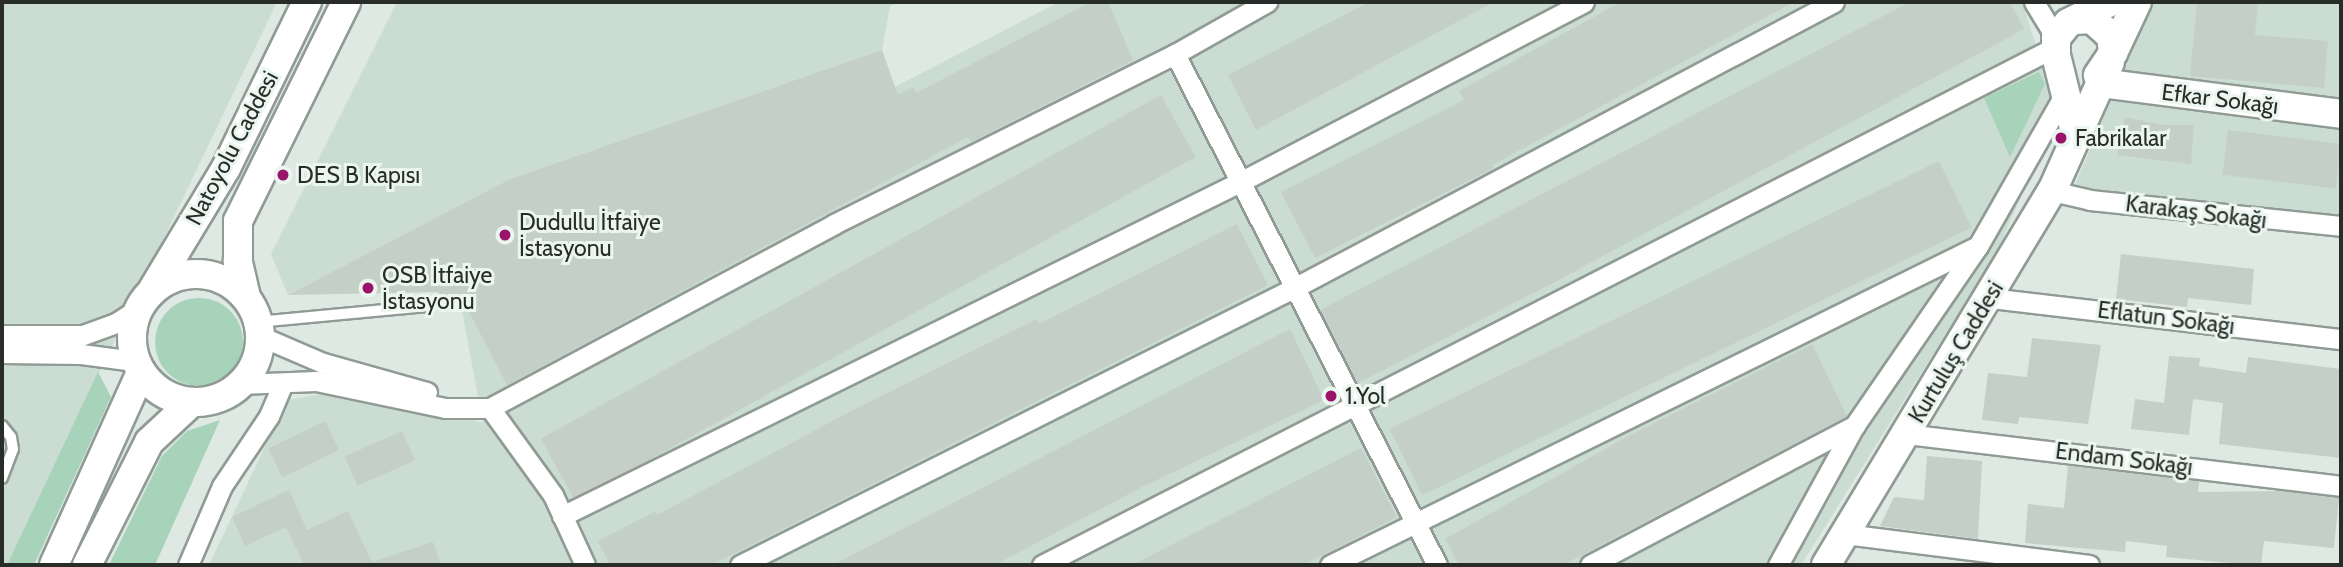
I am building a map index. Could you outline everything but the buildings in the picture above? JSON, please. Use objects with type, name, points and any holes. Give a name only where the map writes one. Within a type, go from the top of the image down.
[{"type":"main road","name":"Natoyolu Caddesi","points":[[145,299],[226,168],[307,2]]},
{"type":"main road","name":"Natoyolu Caddesi","points":[[254,318],[238,261],[237,221],[346,2]]},
{"type":"main road","points":[[2061,42],[2110,2]]},
{"type":"main road","name":"Kurtuluş Caddesi","points":[[1826,565],[1990,298],[2052,191],[2076,132],[2137,2]]},
{"type":"main road","points":[[2092,19],[2106,28],[2108,66],[2089,77],[2072,75],[2061,42],[2092,19]]},
{"type":"main road","points":[[2061,42],[2076,132]]},
{"type":"main road","name":"Efkar Sokağı","points":[[2108,66],[2341,114]]},
{"type":"main road","points":[[54,565],[138,367],[132,328],[145,299],[179,276],[211,275],[254,318],[257,357],[239,384],[213,400],[192,402],[171,397],[138,367]]},
{"type":"main road","points":[[88,565],[149,442],[192,402]]},
{"type":"street","points":[[239,384],[282,385],[316,380],[445,408],[490,408],[834,223],[1175,54],[1267,2]]},
{"type":"street","points":[[562,516],[1240,182],[1584,2]]},
{"type":"street","points":[[740,565],[1294,288],[1834,2]]},
{"type":"street","points":[[1042,565],[1353,402],[2061,42],[2034,2]]},
{"type":"street","points":[[1175,54],[1437,565]]},
{"type":"street","points":[[1778,565],[1855,425],[1978,246],[2067,90]]},
{"type":"street","name":"Karakaş Sokağı","points":[[2052,191],[2090,200],[2341,226]]},
{"type":"street","points":[[1330,565],[1978,246]]},
{"type":"street","name":"Eflatun Sokağı","points":[[1990,298],[2341,339]]},
{"type":"street","points":[[2,335],[83,335],[116,323],[145,299]]},
{"type":"street","points":[[254,318],[323,363],[452,399],[466,409]]},
{"type":"street","points":[[2,354],[81,354],[138,367]]},
{"type":"street","points":[[188,565],[222,486],[269,416],[282,385]]},
{"type":"street","points":[[490,408],[553,495],[585,565]]},
{"type":"street","points":[[1590,565],[1855,425]]},
{"type":"street","name":"Endam Sokağı","points":[[1906,433],[2341,486]]},
{"type":"street","points":[[1845,534],[2089,565]]},
{"type":"lane","points":[[254,318],[427,306]]},
{"type":"lane","points":[[2,426],[11,437],[13,449],[2,478]]},
{"type":"shaded area","points":[[2,2],[277,2],[7,565],[2,565]]},
{"type":"shaded area","points":[[397,2],[901,2],[890,6],[882,50],[510,179],[288,295],[271,254]]},
{"type":"shaded area","points":[[1059,2],[2022,2],[2057,111],[1998,250],[1801,565],[209,565],[287,400],[346,390],[483,423],[462,311]]},
{"type":"shaded area","points":[[2153,2],[2341,2],[2341,215],[2074,187]]},
{"type":"green space","points":[[2039,72],[2045,84],[2010,157],[1984,98]]},
{"type":"green space","points":[[199,298],[224,305],[236,317],[243,342],[236,367],[224,379],[199,386],[174,379],[162,367],[155,342],[162,317],[174,305]]},
{"type":"green space","points":[[98,372],[111,397],[34,565],[7,565]]},
{"type":"green space","points":[[220,420],[155,565],[109,565],[162,456],[187,431]]},
{"type":"place","name":"Fabrikalar","points":[[2061,138]]},
{"type":"place","name":"DES B Kapısı","points":[[283,175]]},
{"type":"place","name":"Dudullu İtfaiye İstasyonu","points":[[505,235]]},
{"type":"place","name":"OSB İtfaiye İstasyonu","points":[[368,288]]},
{"type":"place","name":"1.Yol","points":[[1331,396]]}]
